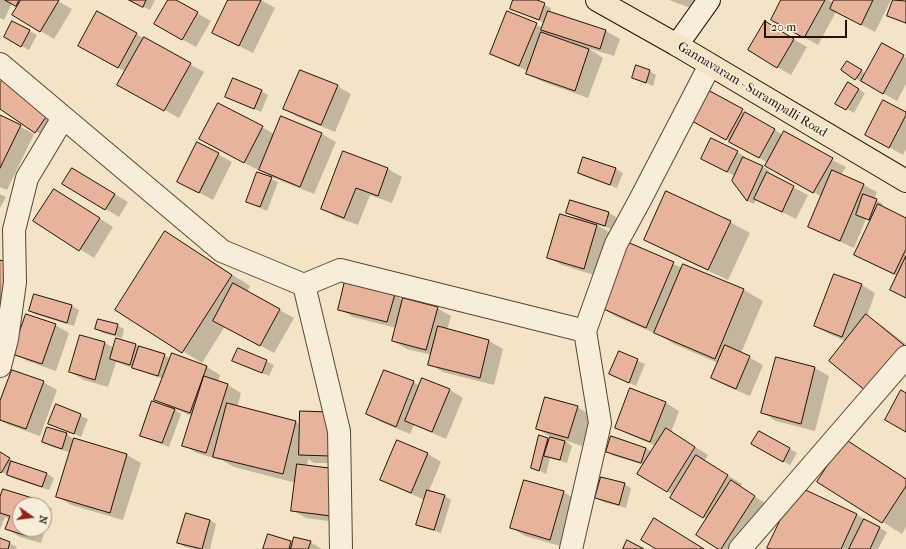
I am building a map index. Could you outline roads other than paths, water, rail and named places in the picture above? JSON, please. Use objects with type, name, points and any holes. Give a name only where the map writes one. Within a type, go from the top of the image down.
[{"type":"main road","name":"Gannavaram - Surampalli Road","points":[[597,0],[677,45],[906,181]]},
{"type":"street","points":[[677,45],[709,0]]},
{"type":"street","points":[[0,64],[222,251],[304,285],[340,270],[585,331]]},
{"type":"street","points":[[571,549],[600,423],[585,331],[616,244],[710,65]]},
{"type":"street","points":[[0,366],[8,339],[15,282],[14,230],[27,178],[63,118]]},
{"type":"street","points":[[304,285],[339,431],[341,549]]},
{"type":"street","points":[[746,548],[906,356]]}]
